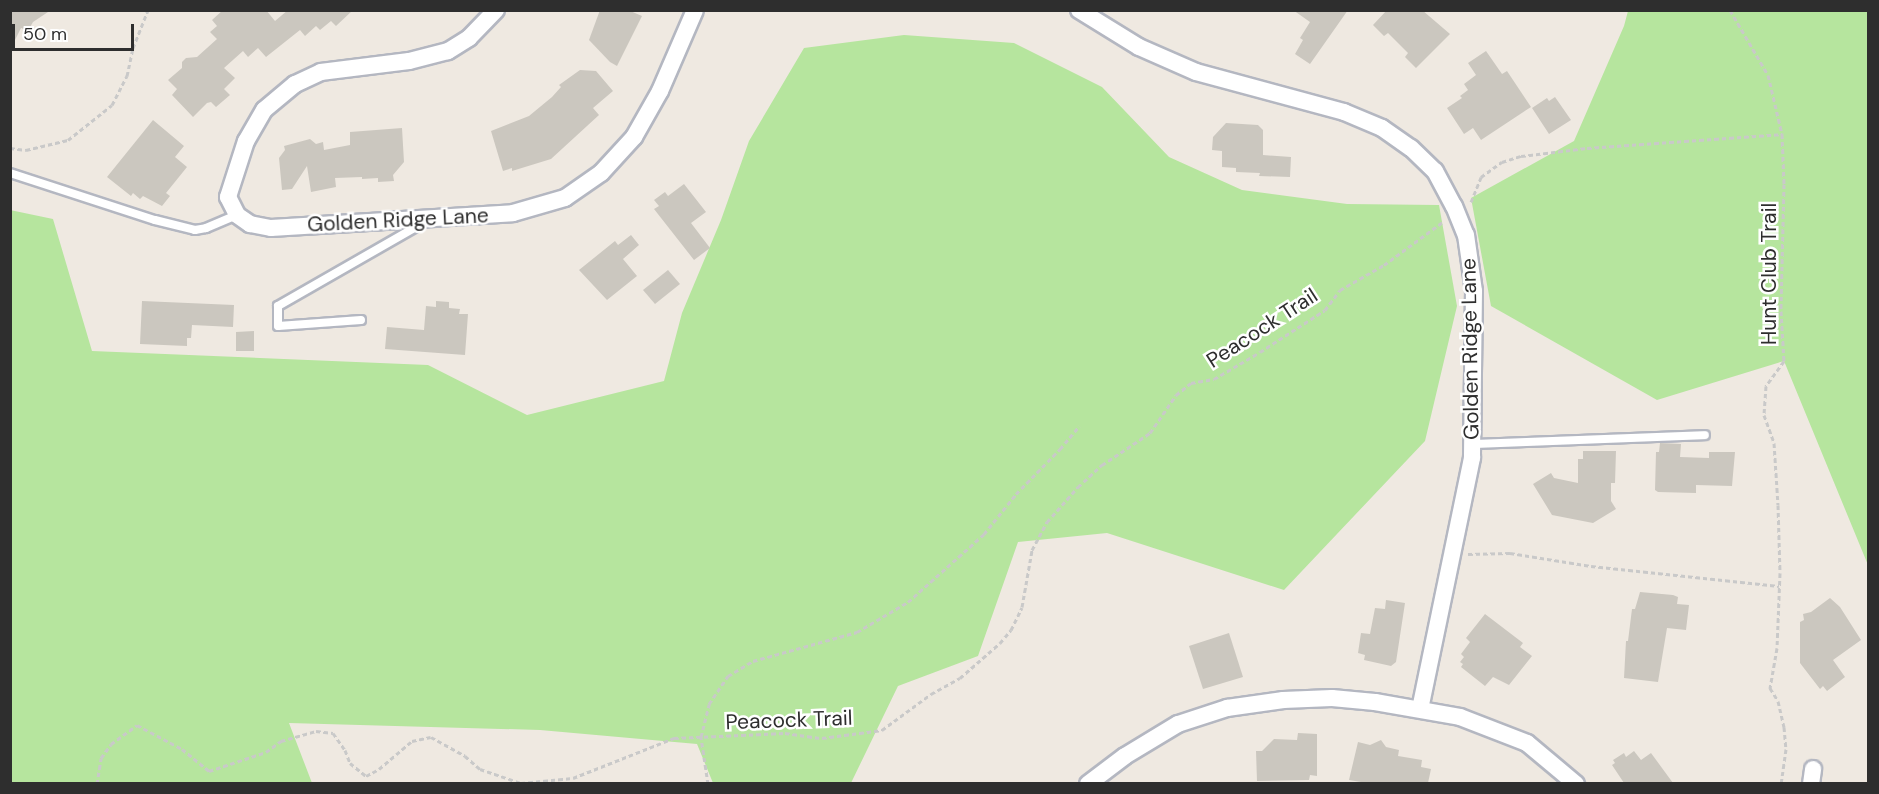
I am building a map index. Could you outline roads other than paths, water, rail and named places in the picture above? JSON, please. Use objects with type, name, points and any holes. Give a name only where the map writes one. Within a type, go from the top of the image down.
[{"type":"street","points":[[237,214],[228,197],[246,141],[264,110],[295,84],[321,72],[409,60],[448,51],[469,38],[496,10]]},
{"type":"street","name":"Golden Ridge Lane","points":[[237,214],[250,224],[271,228],[513,213],[565,198],[601,173],[634,137],[655,100],[695,10]]},
{"type":"street","name":"Golden Ridge Lane","points":[[1079,10],[1139,47],[1196,72],[1344,112],[1382,128],[1411,148],[1435,171],[1457,213],[1472,260],[1474,291],[1472,458],[1454,555],[1420,709]]},
{"type":"street","points":[[1088,783],[1125,756],[1178,724],[1227,708],[1283,700],[1332,698],[1420,709],[1460,717],[1527,742],[1576,783]]},
{"type":"lane","points":[[10,174],[145,217],[195,230],[207,228],[237,214]]},
{"type":"lane","points":[[361,320],[278,326],[278,306],[429,219]]},
{"type":"lane","points":[[1472,444],[1705,435]]}]
